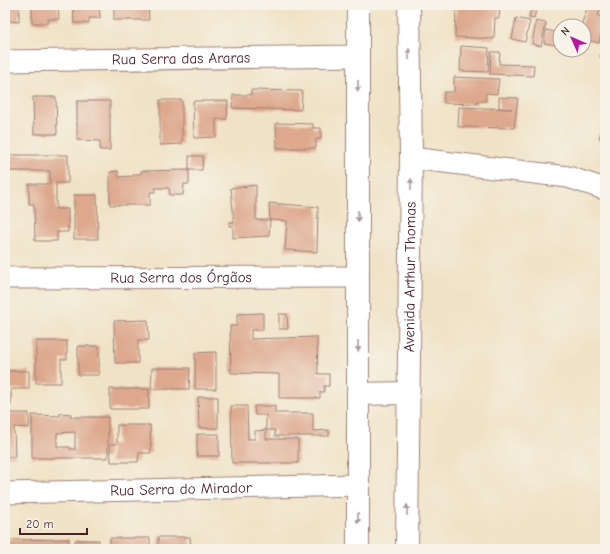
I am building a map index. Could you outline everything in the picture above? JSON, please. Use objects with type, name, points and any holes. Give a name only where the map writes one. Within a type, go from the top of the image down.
[{"type":"main road","points":[[358,5],[358,549]]},
{"type":"main road","name":"Avenida Arthur Thomas","points":[[407,549],[407,393],[411,158],[409,5]]},
{"type":"main road","points":[[358,394],[407,393]]},
{"type":"street","name":"Rua Serra das Araras","points":[[5,61],[358,56]]},
{"type":"street","points":[[411,158],[568,177],[605,189]]},
{"type":"street","name":"Rua Serra dos Órgãos","points":[[5,278],[358,277]]},
{"type":"street","name":"Rua Serra do Mirador","points":[[5,493],[358,486]]},
{"type":"building","points":[[5,5],[19,5],[19,22],[8,21],[9,25],[5,25]]},
{"type":"building","points":[[32,5],[58,5],[59,19],[48,19],[48,23],[32,23]]},
{"type":"building","points":[[73,5],[99,5],[100,18],[89,18],[89,23],[74,23]]},
{"type":"building","points":[[114,5],[148,5],[149,20],[114,20]]},
{"type":"building","points":[[456,5],[500,7],[499,18],[495,18],[494,39],[455,37]]},
{"type":"building","points":[[505,5],[516,5],[516,8]]},
{"type":"building","points":[[588,5],[601,6],[598,16],[605,18],[599,43],[592,41],[592,18],[584,18]]},
{"type":"building","points":[[531,9],[536,10],[534,19],[529,18]]},
{"type":"building","points":[[516,18],[530,21],[525,42],[512,39]]},
{"type":"building","points":[[536,21],[546,23],[541,46],[532,44]]},
{"type":"building","points":[[546,30],[552,31],[552,44],[544,43]]},
{"type":"building","points":[[605,39],[605,59],[600,57]]},
{"type":"building","points":[[461,46],[489,48],[488,72],[460,71]]},
{"type":"building","points":[[491,52],[500,52],[499,64],[534,65],[533,76],[490,74]]},
{"type":"building","points":[[454,77],[499,79],[497,94],[486,93],[486,101],[477,101],[477,104],[444,103],[444,92],[454,92]]},
{"type":"building","points":[[251,90],[302,91],[301,110],[232,108],[233,95],[251,95]]},
{"type":"building","points":[[33,97],[56,97],[57,134],[34,134]]},
{"type":"building","points":[[499,97],[518,98],[514,128],[458,127],[459,107],[512,109],[499,108]]},
{"type":"building","points":[[160,100],[182,100],[182,144],[160,145]]},
{"type":"building","points":[[77,101],[110,101],[110,150],[100,150],[100,141],[77,140]]},
{"type":"building","points":[[193,101],[228,101],[227,119],[216,119],[216,137],[194,138]]},
{"type":"building","points":[[605,120],[605,141],[599,138]]},
{"type":"building","points":[[276,123],[313,124],[313,128],[321,128],[321,139],[316,139],[316,148],[277,148]]},
{"type":"building","points":[[5,155],[68,155],[68,183],[56,183],[56,209],[68,209],[68,232],[57,232],[57,241],[35,241],[34,204],[29,204],[29,184],[50,184],[50,171],[5,171]]},
{"type":"building","points":[[189,156],[203,156],[202,170],[189,170]]},
{"type":"building","points":[[189,170],[189,184],[184,184],[183,195],[170,195],[169,188],[155,188],[155,192],[150,192],[150,205],[110,205],[110,172],[118,171],[119,177],[134,176],[134,174],[141,174],[141,171]]},
{"type":"building","points":[[256,185],[256,220],[270,220],[269,236],[233,238],[233,226],[229,226],[229,222],[234,222],[231,188]]},
{"type":"building","points":[[74,195],[97,195],[98,239],[74,239]]},
{"type":"building","points":[[269,203],[318,207],[317,252],[285,250],[287,221],[270,220]]},
{"type":"building","points":[[263,313],[263,330],[251,330],[251,339],[317,337],[318,374],[329,374],[329,386],[324,386],[324,392],[320,392],[320,398],[279,398],[279,374],[231,373],[230,326],[237,326],[237,314]]},
{"type":"building","points":[[279,314],[287,314],[288,329],[279,329]]},
{"type":"building","points":[[148,320],[149,340],[138,340],[138,363],[115,363],[114,321]]},
{"type":"building","points":[[36,341],[67,341],[67,359],[61,359],[61,383],[36,383]]},
{"type":"building","points":[[78,346],[99,346],[99,375],[78,375]]},
{"type":"building","points":[[216,352],[216,389],[195,389],[195,353]]},
{"type":"building","points":[[152,368],[190,368],[189,389],[151,389]]},
{"type":"building","points":[[5,371],[29,371],[29,389],[11,389],[11,405],[5,405]]},
{"type":"building","points":[[110,389],[149,389],[149,409],[110,409]]},
{"type":"building","points":[[198,397],[218,397],[218,428],[199,428]]},
{"type":"building","points":[[231,406],[247,406],[248,439],[255,439],[255,431],[266,430],[266,439],[298,439],[298,463],[232,463]]},
{"type":"building","points":[[254,406],[275,406],[275,413],[313,413],[313,431],[329,430],[329,436],[275,436],[275,430],[266,430],[266,415],[255,415]]},
{"type":"building","points":[[5,413],[29,413],[29,428],[14,427],[15,457],[5,457]]},
{"type":"building","points":[[60,413],[71,414],[71,417],[108,417],[108,458],[32,458],[32,415],[60,416]],"holes":[[[75,432],[75,449],[70,449],[70,447],[57,447],[57,433]]]},
{"type":"building","points":[[117,425],[150,425],[151,453],[139,453],[138,462],[111,462],[110,444],[117,444]]},
{"type":"building","points":[[197,434],[219,434],[219,456],[197,456]]},
{"type":"building","points":[[158,537],[190,537],[191,549],[158,549]]},
{"type":"building","points":[[110,538],[150,538],[150,549],[110,549]]},
{"type":"building","points":[[69,539],[69,549],[5,549],[5,540]]},
{"type":"building","points":[[75,540],[99,540],[99,549],[75,549]]}]
